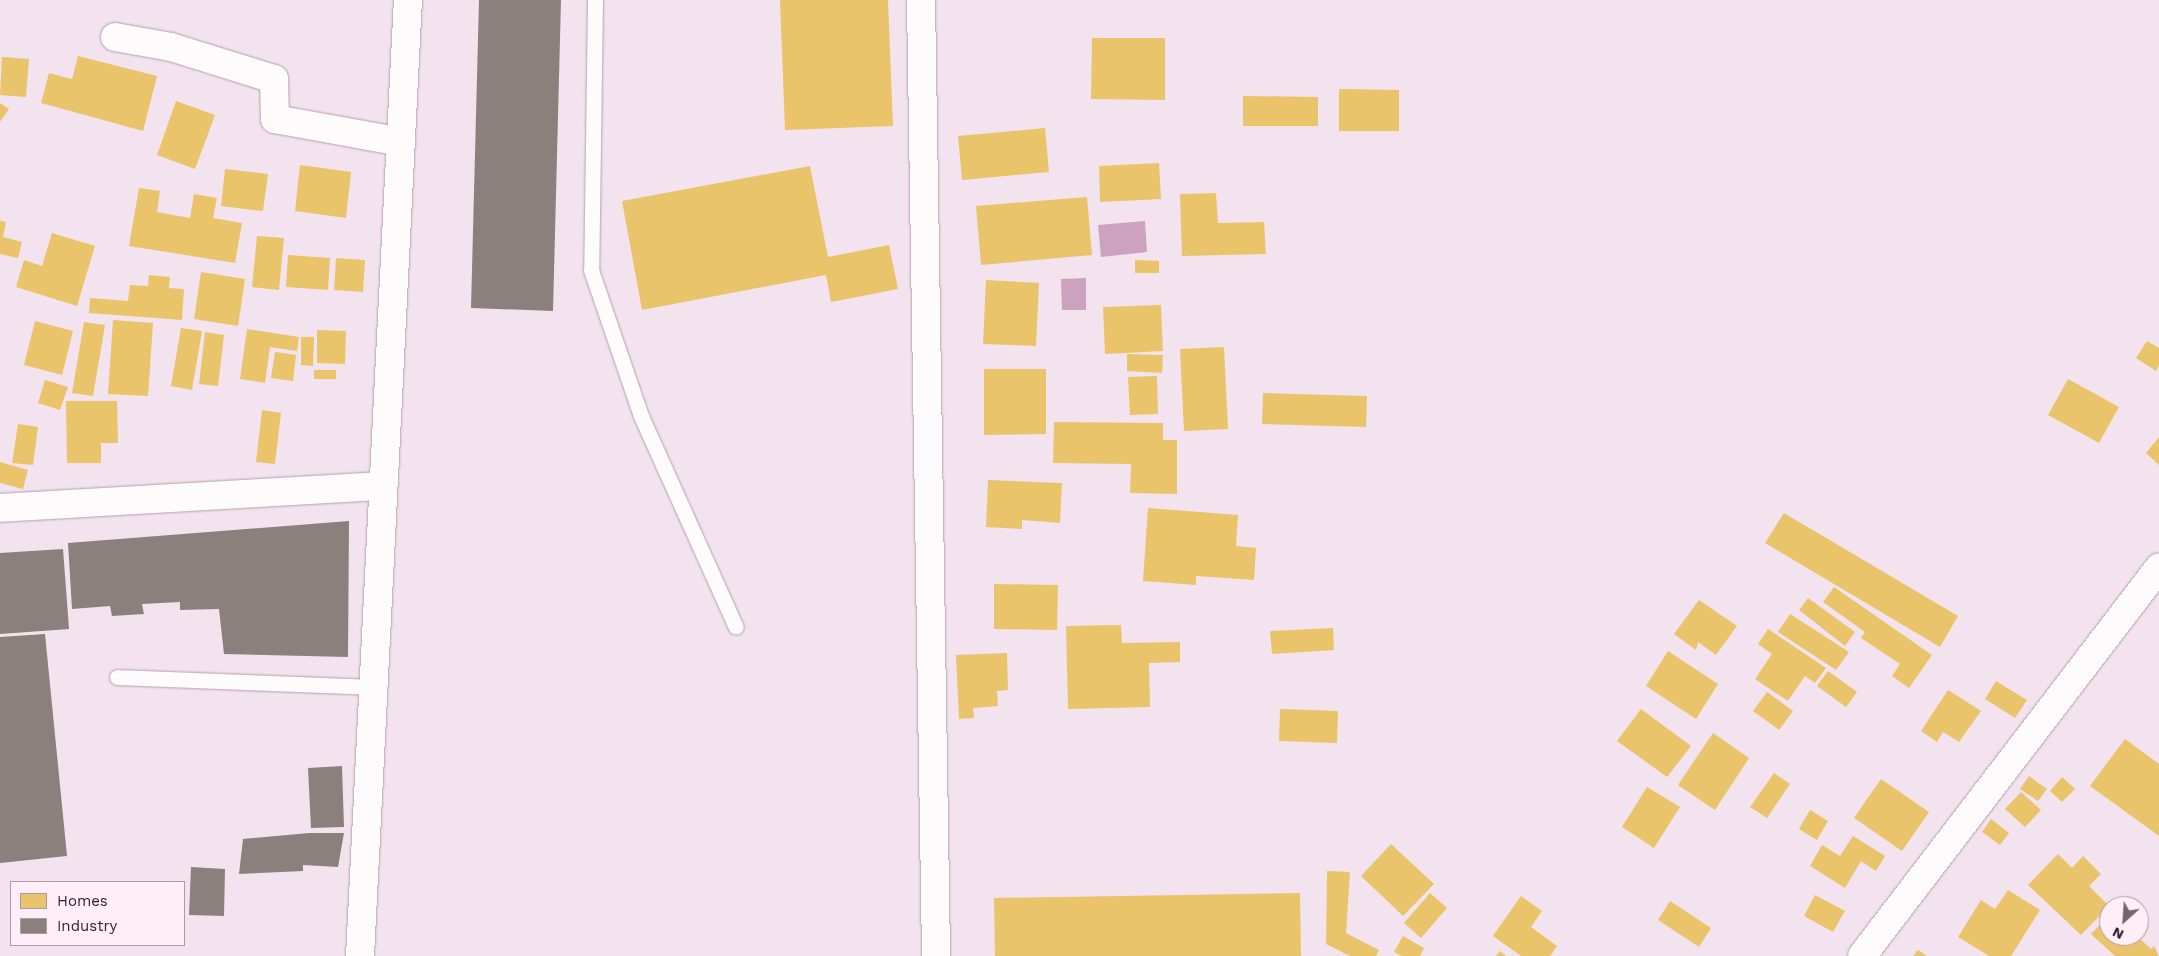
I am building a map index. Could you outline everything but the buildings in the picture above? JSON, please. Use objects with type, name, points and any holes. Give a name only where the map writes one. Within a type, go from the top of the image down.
[{"type":"street","points":[[360,956],[382,486],[408,0]]},
{"type":"street","points":[[920,0],[936,956]]},
{"type":"street","points":[[115,37],[172,47],[274,79],[275,119],[401,142]]},
{"type":"street","points":[[0,508],[382,486]]},
{"type":"street","points":[[1862,956],[2159,568]]},
{"type":"lane","points":[[595,0],[591,270],[641,416],[736,626]]},
{"type":"lane","points":[[117,677],[374,687]]},
{"type":"shaded area","points":[[1145,221],[1147,252],[1101,257],[1098,225]]},
{"type":"shaded area","points":[[1086,278],[1086,310],[1062,310],[1061,279]]}]
